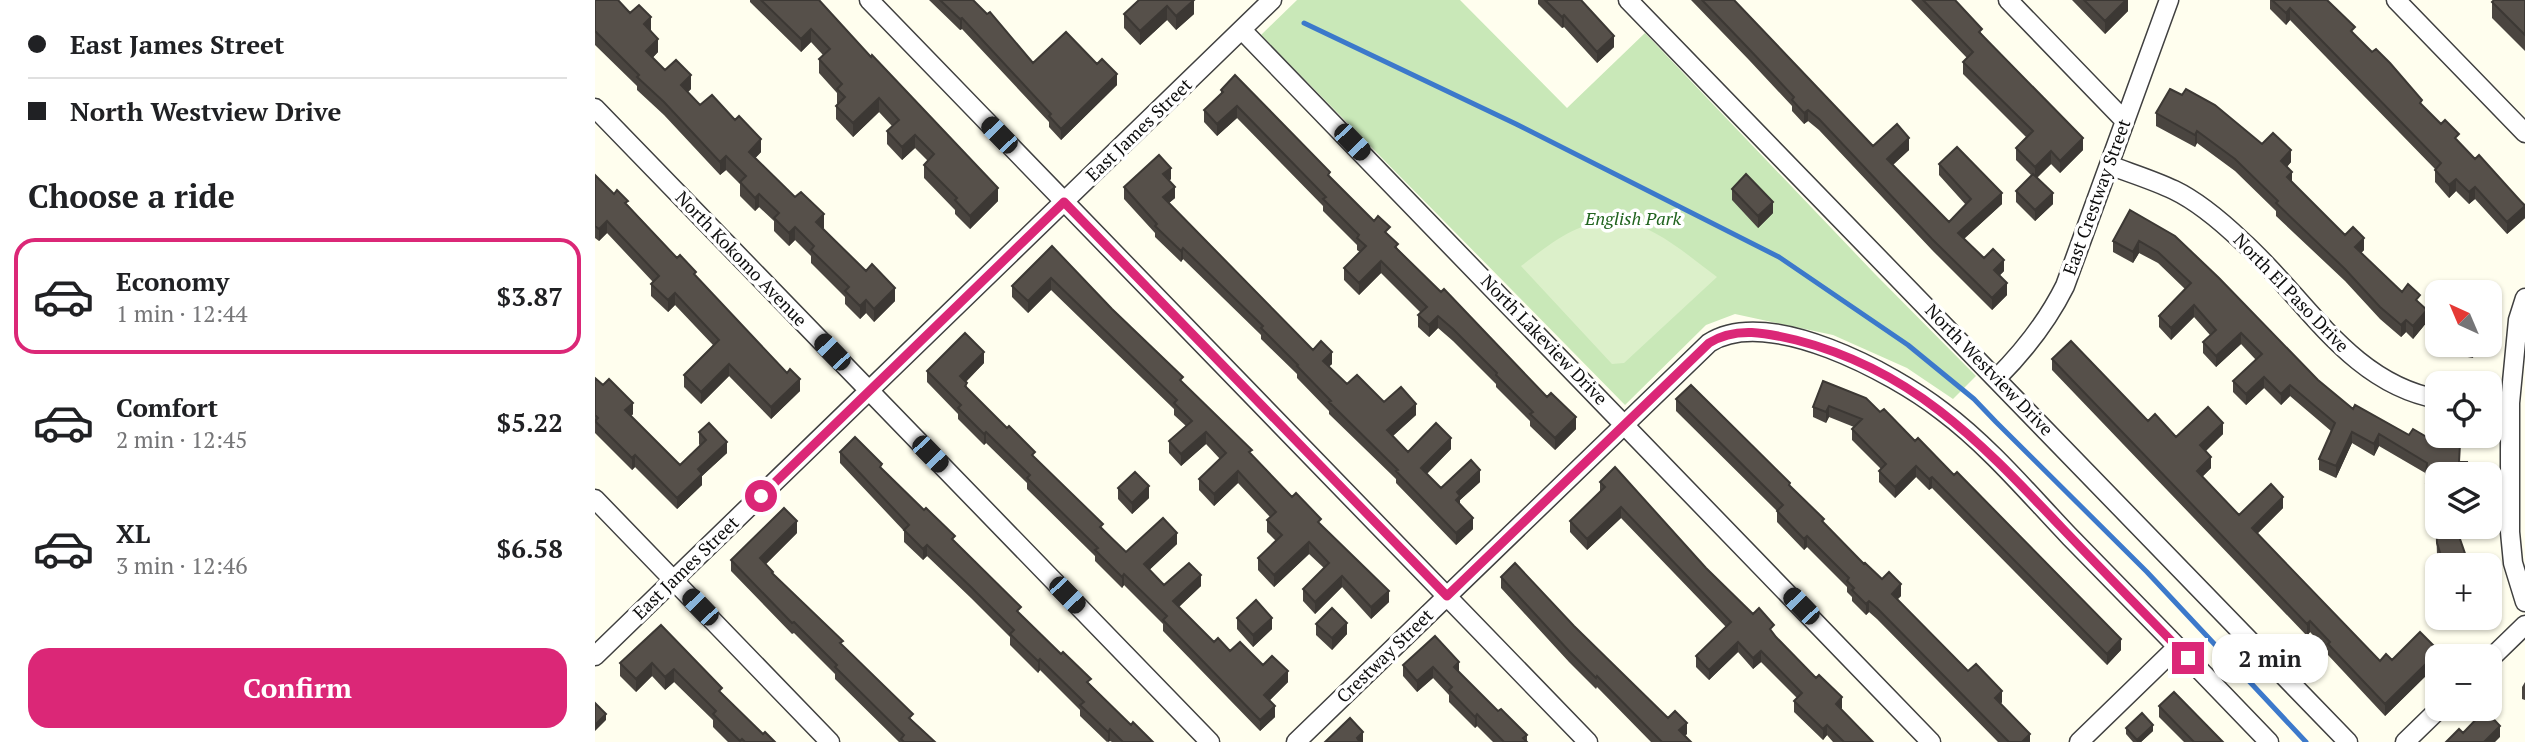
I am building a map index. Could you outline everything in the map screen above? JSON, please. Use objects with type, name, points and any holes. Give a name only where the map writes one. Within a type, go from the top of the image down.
[{"type":"street","points":[[869,0],[1588,742]]},
{"type":"street","name":"North Westview Drive","points":[[1628,0],[2348,742]]},
{"type":"street","points":[[2008,0],[2125,121]]},
{"type":"street","name":"East Crestway Street","points":[[1997,378],[2022,352],[2057,303],[2169,0]]},
{"type":"street","points":[[2396,0],[2525,133]]},
{"type":"street","name":"East James Street","points":[[595,656],[1242,30],[1260,4]]},
{"type":"street","name":"North Lakeview Drive","points":[[1242,30],[1931,742]]},
{"type":"street","name":"North Kokomo Avenue","points":[[595,108],[1210,742]]},
{"type":"street","name":"North El Paso Drive","points":[[2109,165],[2175,191],[2205,211],[2261,259],[2364,366],[2395,386],[2425,395]]},
{"type":"street","points":[[2525,298],[2518,320],[2510,403],[2509,532],[2515,573],[2525,602]]},
{"type":"street","name":"Crestway Street","points":[[1297,742],[1709,343],[1720,336],[1735,332],[1751,331],[1825,347],[1873,367],[1904,384],[1942,411],[2004,466],[2177,647]]},
{"type":"street","points":[[2502,403],[2510,403]]},
{"type":"street","points":[[595,499],[830,742]]},
{"type":"street","points":[[2502,647],[2525,625]]},
{"type":"street","points":[[2079,742],[2177,647],[2269,742]]},
{"type":"street","points":[[2405,742],[2427,721]]},
{"type":"green space","name":"English Park","points":[[1297,0],[1460,0],[1567,108],[1645,33],[1976,376],[1953,399],[1907,368],[1833,335],[1735,314],[1706,325],[1625,405],[1261,35]]},
{"type":"green space","points":[[1617,218],[1657,234],[1717,277],[1624,363],[1612,364],[1521,266],[1576,229]]},
{"type":"building","points":[[595,0],[618,0],[630,13],[639,5],[651,17],[644,24],[658,39],[646,51],[665,70],[676,60],[691,75],[681,85],[700,105],[712,95],[735,120],[739,116],[761,139],[749,152],[795,197],[801,192],[824,214],[816,222],[866,271],[872,264],[895,288],[874,309],[866,300],[860,306],[845,291],[849,287],[811,250],[814,246],[795,227],[789,233],[774,218],[779,213],[759,194],[755,198],[740,182],[746,176],[726,156],[720,162],[595,31]]},
{"type":"building","points":[[761,0],[819,0],[998,188],[970,216],[955,200],[957,198],[924,165],[934,154],[915,135],[902,147],[887,131],[899,120],[879,98],[853,123],[836,106],[845,97],[837,89],[842,84],[819,59],[830,49],[811,29],[801,39]]},
{"type":"building","points":[[940,0],[973,0],[987,14],[990,12],[1033,63],[1066,32],[1097,64],[1102,59],[1117,74],[1061,129],[1049,116],[1051,114],[962,18]]},
{"type":"building","points":[[1139,0],[1194,0],[1176,16],[1167,6],[1140,31],[1124,14]]},
{"type":"building","points":[[1545,0],[1581,0],[1614,36],[1597,52],[1564,15],[1562,17]]},
{"type":"building","points":[[1702,0],[1734,0],[1873,146],[1897,124],[1909,138],[1887,159],[1949,222],[1971,199],[1939,164],[1957,147],[2002,193],[1958,233],[1984,258],[1993,249],[2004,260],[1994,270],[2007,283],[1992,298],[1932,239],[1819,119],[1808,110],[1804,113],[1792,100],[1794,97]]},
{"type":"building","points":[[1923,0],[1955,0],[1982,29],[1979,32],[2083,138],[2060,161],[2051,151],[2035,167],[2016,148],[2033,131],[1963,62],[1973,52]]},
{"type":"building","points":[[2084,0],[2126,0],[2105,21]]},
{"type":"building","points":[[2272,0],[2327,0],[2355,27],[2351,31],[2372,52],[2376,49],[2390,63],[2422,100],[2420,103],[2441,124],[2445,120],[2459,134],[2455,138],[2475,159],[2479,155],[2525,206],[2507,222],[2475,187],[2469,192],[2456,179],[2449,185],[2435,170],[2441,163],[2290,8],[2286,13]]},
{"type":"building","points":[[2525,0],[2525,35],[2492,2]]},
{"type":"building","points":[[1235,75],[1374,221],[1378,216],[1390,227],[1385,232],[1398,244],[1395,247],[1441,292],[1444,289],[1547,397],[1551,393],[1576,417],[1555,438],[1453,329],[1438,316],[1429,325],[1418,315],[1427,307],[1381,261],[1359,283],[1344,268],[1366,246],[1357,238],[1359,235],[1323,199],[1326,197],[1237,106],[1217,124],[1204,110],[1223,92],[1221,90]]},
{"type":"building","points":[[2170,89],[2182,95],[2186,89],[2215,105],[2262,144],[2273,133],[2291,150],[2281,161],[2292,172],[2287,177],[2345,235],[2353,227],[2364,238],[2355,247],[2402,292],[2408,284],[2420,295],[2416,300],[2425,308],[2425,312],[2413,326],[2406,320],[2401,325],[2276,203],[2278,201],[2235,159],[2197,131],[2195,135],[2156,113]]},
{"type":"building","points":[[1159,155],[1171,168],[1163,174],[1175,187],[1163,197],[1313,350],[1321,341],[1332,352],[1323,361],[1347,384],[1357,375],[1384,402],[1401,387],[1416,404],[1387,430],[1408,452],[1436,423],[1451,438],[1421,468],[1441,488],[1471,460],[1480,470],[1457,492],[1460,496],[1456,500],[1473,518],[1456,533],[1396,471],[1398,470],[1329,402],[1331,401],[1261,328],[1263,326],[1183,248],[1181,251],[1155,226],[1157,224],[1124,187]]},
{"type":"building","points":[[1746,174],[1773,202],[1758,216],[1732,189]]},
{"type":"building","points":[[2033,174],[2053,193],[2035,210],[2016,191]]},
{"type":"building","points":[[595,175],[614,194],[617,190],[628,201],[625,203],[677,258],[680,255],[696,272],[694,274],[787,373],[790,369],[800,379],[771,407],[729,364],[701,392],[684,375],[719,340],[675,293],[668,300],[651,284],[659,276],[607,221],[599,229],[595,226]]},
{"type":"building","points":[[2130,210],[2175,236],[2318,380],[2353,409],[2355,405],[2409,435],[2413,429],[2425,436],[2425,448],[2460,448],[2459,462],[2425,462],[2379,434],[2374,444],[2352,432],[2336,466],[2319,459],[2335,423],[2290,385],[2281,394],[2264,377],[2246,394],[2233,381],[2262,354],[2241,333],[2216,356],[2203,342],[2216,330],[2194,305],[2171,328],[2159,316],[2191,283],[2158,252],[2139,241],[2133,252],[2113,241]]},
{"type":"building","points":[[1052,246],[1112,309],[1183,377],[1180,380],[1252,450],[1249,452],[1292,497],[1296,493],[1321,519],[1318,522],[1389,591],[1371,607],[1342,576],[1315,602],[1303,589],[1329,563],[1309,542],[1274,575],[1258,558],[1282,535],[1267,520],[1276,512],[1238,471],[1214,494],[1199,479],[1226,453],[1206,432],[1181,454],[1169,441],[1192,421],[1174,403],[1177,400],[1051,278],[1028,301],[1012,286]]},
{"type":"building","points":[[965,333],[984,352],[960,376],[967,383],[965,386],[1035,452],[1032,455],[1103,524],[1100,527],[1126,552],[1163,518],[1177,533],[1144,564],[1164,585],[1189,563],[1201,575],[1173,601],[1214,642],[1218,638],[1230,651],[1240,642],[1263,665],[1272,656],[1288,671],[1264,695],[1275,706],[1260,720],[1163,620],[1167,616],[1095,550],[1098,548],[1027,478],[1030,475],[958,408],[961,405],[927,371]]},
{"type":"building","points":[[2071,341],[2148,421],[2155,414],[2176,437],[2208,407],[2223,423],[2200,445],[2211,457],[2197,471],[2239,515],[2271,484],[2283,497],[2252,528],[2380,661],[2386,654],[2392,660],[2420,632],[2432,644],[2425,644],[2425,665],[2385,704],[2310,621],[2307,624],[2052,359]]},
{"type":"building","points":[[595,378],[603,385],[609,379],[633,403],[625,410],[680,465],[706,440],[699,432],[709,423],[727,442],[698,469],[702,474],[677,498],[635,455],[632,458],[595,421],[598,418],[595,415]]},
{"type":"building","points":[[1823,381],[1866,398],[1880,412],[1884,409],[1915,441],[1918,438],[1954,475],[1957,472],[2121,639],[2107,654],[1932,477],[1929,479],[1916,466],[1895,487],[1879,471],[1886,464],[1852,429],[1862,419],[1829,406],[1826,412],[1813,407]]},
{"type":"building","points":[[1691,385],[1790,483],[1864,564],[1882,579],[1889,572],[1901,584],[1892,594],[1968,671],[1976,664],[2002,691],[1995,698],[2030,734],[2022,742],[2009,742],[1877,608],[1869,601],[1866,604],[1852,590],[1854,588],[1847,581],[1849,578],[1807,536],[1804,539],[1777,511],[1783,505],[1676,399]]},
{"type":"building","points":[[855,437],[882,464],[880,467],[955,536],[952,539],[1021,607],[1017,611],[1091,679],[1087,682],[1131,725],[1133,722],[1153,742],[1123,742],[1110,729],[1108,732],[1080,705],[1084,702],[1010,634],[1014,630],[971,587],[927,545],[923,549],[904,530],[909,525],[840,452]]},
{"type":"building","points":[[1615,467],[1706,568],[1753,614],[1759,608],[1774,625],[1770,629],[1776,637],[1816,678],[1819,675],[1842,697],[1836,704],[1873,742],[1844,742],[1827,725],[1823,729],[1794,701],[1802,693],[1761,651],[1753,658],[1738,642],[1709,670],[1696,656],[1731,622],[1621,507],[1587,539],[1570,521],[1605,487],[1600,482]]},
{"type":"building","points":[[1135,472],[1149,486],[1132,503],[1118,488]]},
{"type":"building","points":[[784,508],[797,521],[760,558],[772,573],[843,641],[840,643],[913,714],[909,718],[935,742],[904,742],[901,739],[904,735],[731,560]]},
{"type":"building","points":[[2437,539],[2460,539],[2465,553],[2440,553]]},
{"type":"building","points":[[1515,563],[1574,626],[1668,718],[1675,711],[1687,723],[1679,730],[1691,742],[1662,742],[1569,651],[1501,577]]},
{"type":"building","points":[[1256,600],[1272,618],[1253,635],[1237,618]]},
{"type":"building","points":[[1332,608],[1347,623],[1332,638],[1316,624]]},
{"type":"building","points":[[661,625],[722,688],[719,691],[763,734],[765,732],[775,742],[740,741],[713,714],[716,711],[674,669],[665,677],[652,663],[636,679],[620,663]]},
{"type":"building","points":[[1435,636],[1459,662],[1454,667],[1498,711],[1501,709],[1527,735],[1523,738],[1527,742],[1504,742],[1449,690],[1452,687],[1433,667],[1417,681],[1403,665]]},
{"type":"building","points":[[2174,692],[2223,742],[2194,742],[2159,706]]},
{"type":"building","points":[[595,703],[606,714],[595,725]]},
{"type":"building","points":[[2142,713],[2153,725],[2137,740],[2126,728]]},
{"type":"building","points":[[1350,718],[1363,732],[1357,738],[1358,742],[1325,742]]},
{"type":"building","points":[[2474,721],[2495,721],[2500,726],[2484,742],[2446,742],[2459,729],[2463,733]]},
{"type":"waterway","points":[[1304,23],[1516,124],[1779,257],[1908,345],[1974,399],[2147,572],[2306,742]]},
{"type":"route","points":[[761,496],[1064,202],[1447,596],[1709,343],[1720,336],[1751,331],[1825,347],[1863,362],[1904,384],[1942,411],[2004,466],[2188,658]]}]
